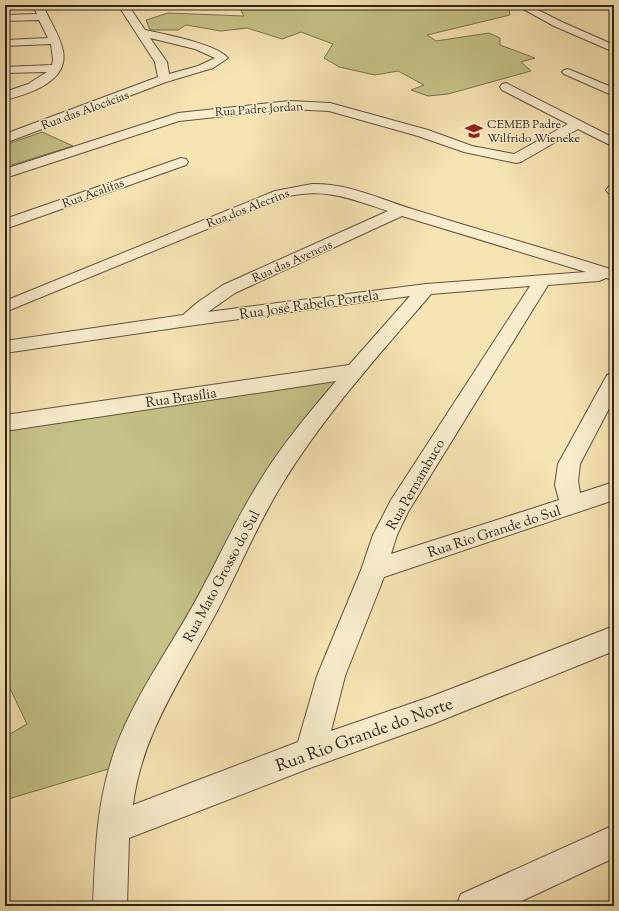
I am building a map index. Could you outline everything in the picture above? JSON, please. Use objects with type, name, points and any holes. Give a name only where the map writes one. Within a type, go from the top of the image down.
[{"type":"street","points":[[5,96],[44,80],[56,68],[59,56],[58,50],[42,17],[38,5]]},
{"type":"street","points":[[123,5],[163,65],[164,79]]},
{"type":"street","points":[[526,7],[544,7]]},
{"type":"street","points":[[526,7],[558,24],[614,49]]},
{"type":"street","points":[[5,18],[42,17]]},
{"type":"street","name":"Rua das Alocácias","points":[[5,139],[164,79],[210,64],[222,58],[221,56],[197,47],[143,33]]},
{"type":"street","points":[[5,43],[54,40]]},
{"type":"street","points":[[5,70],[56,68]]},
{"type":"street","points":[[568,72],[614,92]]},
{"type":"street","points":[[506,87],[614,143]]},
{"type":"street","name":"Rua Padre Jordan","points":[[5,174],[178,117],[290,105],[330,107],[423,133],[469,148],[516,159],[578,124]]},
{"type":"street","name":"Rua Acalifas","points":[[5,224],[181,162]]},
{"type":"street","name":"Rua dos Alecrins","points":[[5,307],[229,214],[292,190],[310,188],[336,190],[614,275]]},
{"type":"street","name":"Rua das Avencas","points":[[188,320],[204,306],[229,290],[401,211]]},
{"type":"street","name":"Rua José Rabelo Portela","points":[[5,347],[188,320],[426,289],[543,279],[614,275]]},
{"type":"street","name":"Rua Pernambuco","points":[[310,753],[331,676],[374,570],[385,535],[399,507],[543,279]]},
{"type":"street","name":"Rua Mato Grosso do Sul","points":[[110,906],[114,828],[125,764],[137,731],[157,691],[201,616],[275,475],[313,423],[426,289]]},
{"type":"street","name":"Rua Brasília","points":[[5,423],[356,371]]},
{"type":"street","points":[[572,505],[566,489],[566,477],[569,464],[614,380]]},
{"type":"street","name":"Rua Rio Grande do Sul","points":[[374,570],[614,491]]},
{"type":"street","name":"Rua Rio Grande do Norte","points":[[114,828],[310,753],[430,711],[614,638]]},
{"type":"street","points":[[473,906],[614,841]]},
{"type":"shaded area","points":[[238,5],[511,5],[517,8],[509,9],[510,15],[427,35],[436,41],[489,33],[500,38],[500,45],[535,58],[521,62],[531,71],[448,94],[428,96],[411,90],[424,85],[398,71],[375,75],[339,67],[324,58],[333,44],[301,32],[282,39],[247,28],[221,31],[186,25],[178,30],[150,30],[146,20],[168,13],[244,16]]},
{"type":"shaded area","points":[[42,132],[73,146],[5,167],[5,145]]},
{"type":"shaded area","points":[[356,371],[318,416],[125,764],[5,800],[5,737],[27,724],[5,678],[5,423]]},
{"type":"place","name":"CEMEB Padre Wilfrido Wieneke","points":[[474,131]]}]
